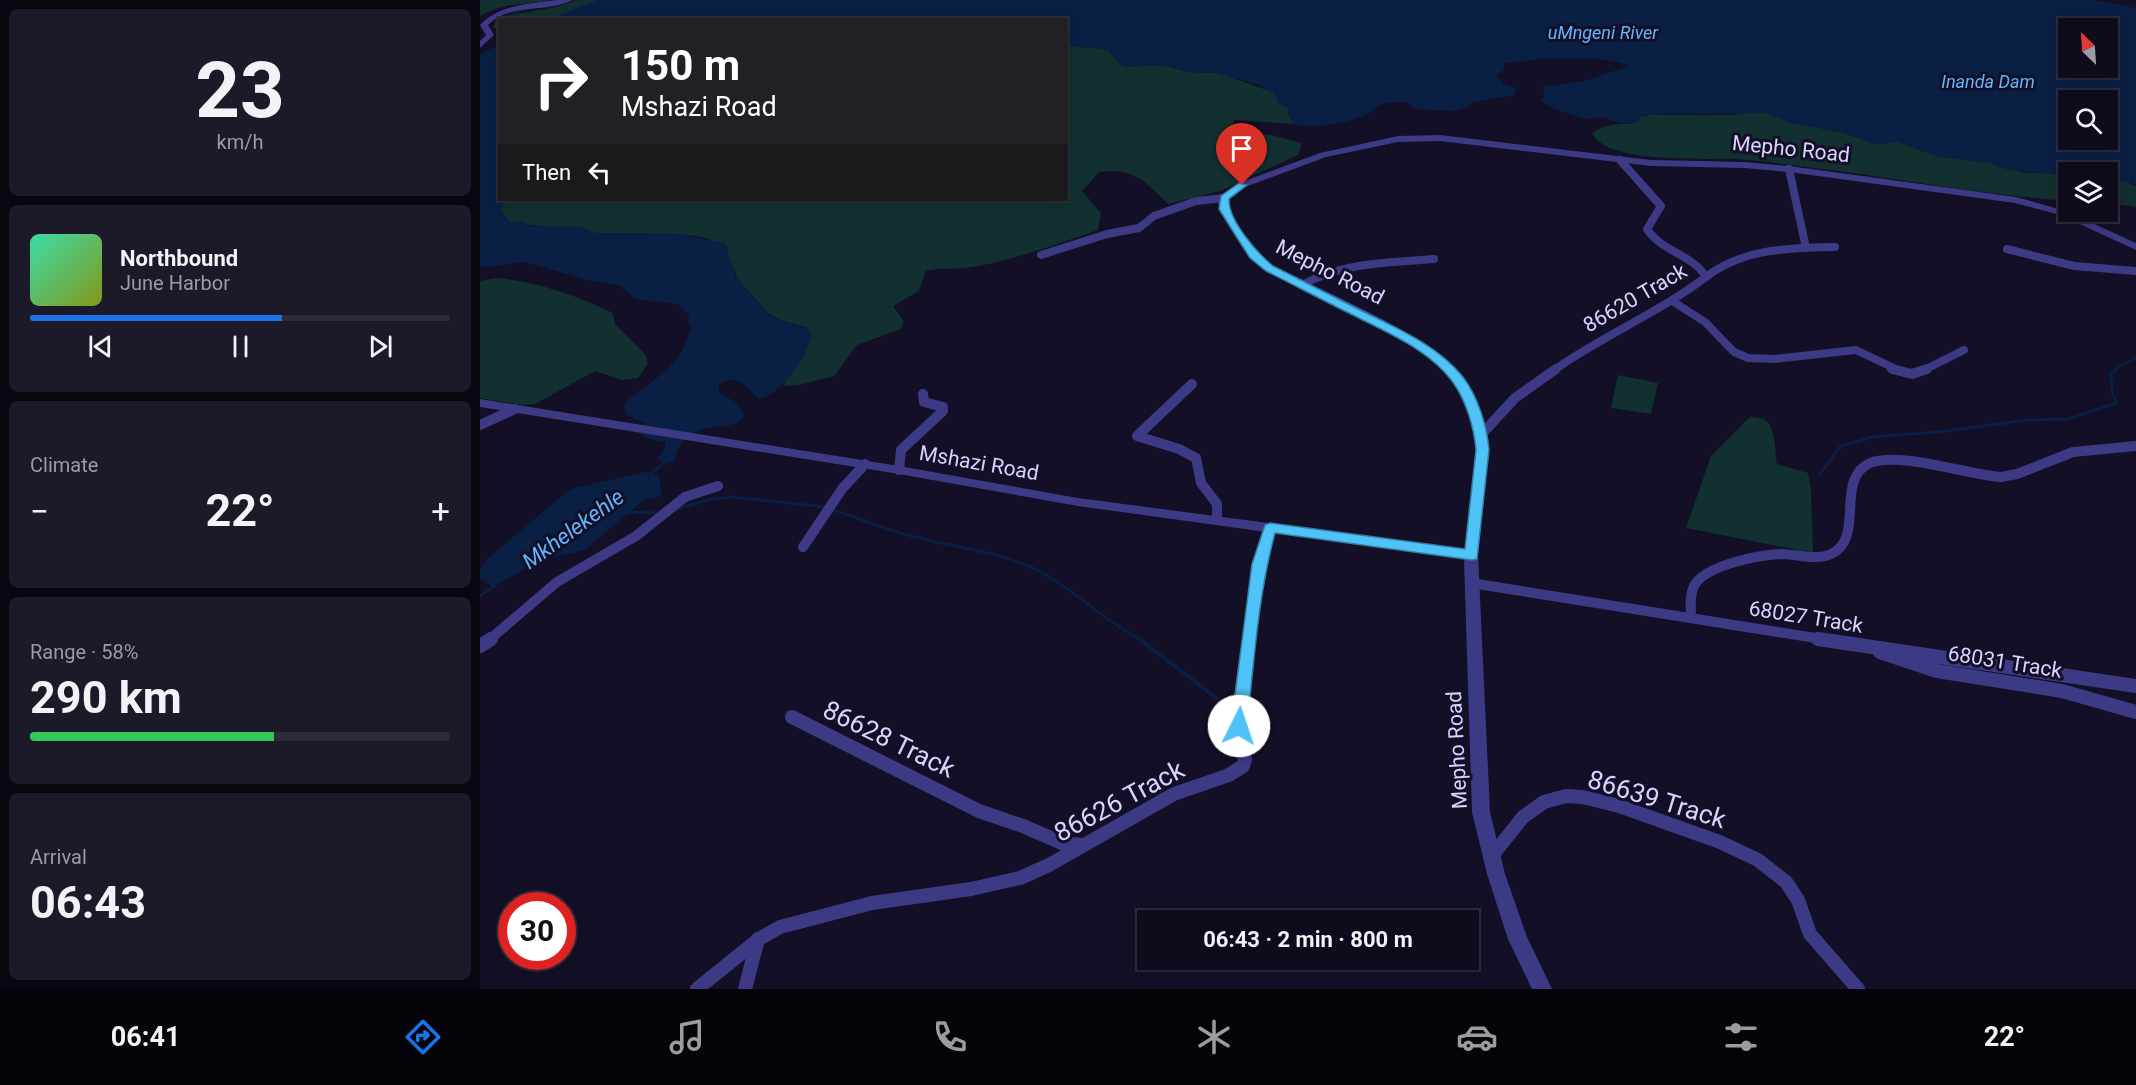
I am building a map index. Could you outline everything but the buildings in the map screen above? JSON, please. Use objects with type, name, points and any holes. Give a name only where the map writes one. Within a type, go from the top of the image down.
[{"type":"street","points":[[480,46],[490,35],[484,25],[491,17],[512,10],[568,0]]},
{"type":"street","name":"Mepho Road","points":[[1542,989],[1518,939],[1491,857],[1481,812],[1471,583],[1483,450],[1472,406],[1458,380],[1440,361],[1410,340],[1270,268],[1254,256],[1226,215],[1225,198],[1242,185],[1309,159],[1398,138],[1440,138],[1651,163],[1744,165],[1789,169],[2016,200],[2062,213],[2136,247]]},
{"type":"street","name":"86620 Track","points":[[1481,435],[1515,399],[1581,351],[1672,302],[1706,277],[1703,271],[1657,243],[1649,235],[1647,229],[1661,207],[1619,159]]},
{"type":"street","points":[[1789,169],[1804,228],[1806,248]]},
{"type":"street","points":[[1041,255],[1107,234],[1138,228],[1154,216],[1196,201],[1225,198]]},
{"type":"street","points":[[1706,277],[1715,268],[1754,253],[1835,248]]},
{"type":"street","points":[[2007,249],[2074,266],[2136,271]]},
{"type":"street","points":[[1302,285],[1314,277],[1331,271],[1434,259]]},
{"type":"street","points":[[1672,302],[1705,322],[1734,352],[1748,358],[1774,359],[1856,350],[1892,369],[1912,374],[1928,369],[1964,350]]},
{"type":"street","points":[[1192,384],[1159,412],[1137,436],[1179,449],[1196,458],[1203,487],[1218,503],[1217,520]]},
{"type":"street","points":[[899,470],[902,450],[944,411],[943,407],[924,402],[923,394]]},
{"type":"street","name":"Mshazi Road","points":[[480,403],[899,470],[1078,502],[1472,555]]},
{"type":"street","points":[[480,425],[515,410]]},
{"type":"street","points":[[1691,618],[1691,593],[1696,582],[1706,574],[1764,556],[1833,554],[1845,541],[1850,518],[1851,493],[1858,476],[1863,468],[1871,463],[1901,461],[1938,466],[1984,477],[2016,477],[2044,461],[2065,453],[2136,446]]},
{"type":"street","points":[[803,547],[842,489],[865,465]]},
{"type":"street","points":[[480,646],[496,636],[528,605],[557,582],[636,536],[685,497],[718,486]]},
{"type":"street","name":"86626 Track","points":[[759,939],[780,927],[872,903],[999,884],[1049,865],[1174,794],[1230,775],[1243,766],[1245,759],[1239,738],[1239,710],[1259,564],[1270,528]]},
{"type":"street","name":"68027 Track","points":[[1471,583],[2136,686]]},
{"type":"street","name":"68031 Track","points":[[1869,646],[1909,664],[1928,669],[2056,690],[2136,712]]},
{"type":"street","name":"86628 Track","points":[[792,717],[979,811],[1023,826],[1049,839],[1081,845]]},
{"type":"street","name":"86639 Track","points":[[1491,857],[1523,817],[1544,802],[1566,796],[1584,797],[1619,806],[1720,842],[1774,870],[1794,891],[1810,934],[1858,989]]},
{"type":"street","points":[[698,989],[759,939]]},
{"type":"street","points":[[746,989],[759,939]]},
{"type":"green space","points":[[480,0],[552,0],[497,8],[480,16]]},
{"type":"green space","points":[[577,0],[598,0],[556,17],[498,18],[503,16],[556,7]]},
{"type":"green space","points":[[498,18],[498,30],[493,27]]},
{"type":"green space","points":[[1068,45],[1108,50],[1123,67],[1162,65],[1189,72],[1218,73],[1272,92],[1289,109],[1288,114],[1294,124],[1234,120],[1231,130],[1270,135],[1302,143],[1298,155],[1220,191],[1168,204],[1145,183],[1130,174],[1099,172],[1082,191],[1101,213],[1098,230],[988,264],[926,271],[919,291],[893,306],[904,322],[901,329],[857,345],[834,376],[798,385],[783,386],[792,370],[797,367],[808,328],[780,320],[768,313],[736,277],[730,265],[727,246],[702,237],[676,234],[595,233],[579,227],[548,227],[509,222],[501,211],[504,201],[1068,201]]},
{"type":"green space","points":[[1761,112],[1778,116],[1789,122],[1844,133],[1872,143],[1898,142],[1937,156],[1990,163],[2025,173],[2056,173],[2058,174],[2058,200],[1982,192],[1761,161],[1680,159],[1635,155],[1601,143],[1592,133],[1611,125],[1630,124],[1640,117],[1649,115],[1733,115]]},
{"type":"green space","points":[[2118,180],[2136,186],[2136,207],[2118,204]]},
{"type":"green space","points":[[497,278],[527,282],[556,290],[613,313],[615,324],[646,355],[648,363],[638,378],[622,380],[595,371],[535,404],[522,405],[480,398],[480,281]]},
{"type":"green space","points":[[1618,375],[1658,383],[1651,414],[1611,408]]},
{"type":"green space","points":[[1750,417],[1769,423],[1773,434],[1777,464],[1808,473],[1811,490],[1813,553],[1686,528],[1711,456]]},
{"type":"water","name":"Inanda Dam","points":[[598,0],[2092,0],[2136,8],[2136,184],[2118,181],[2118,162],[2058,162],[2058,176],[2009,170],[1990,163],[1937,156],[1898,142],[1872,143],[1844,133],[1789,122],[1766,113],[1649,115],[1640,117],[1636,123],[1620,123],[1603,117],[1584,119],[1550,107],[1541,101],[1545,94],[1542,87],[1585,81],[1628,66],[1605,60],[1548,59],[1504,64],[1504,69],[1497,77],[1504,84],[1516,88],[1515,95],[1471,103],[1468,107],[1455,111],[1413,109],[1409,103],[1397,102],[1379,105],[1369,113],[1351,120],[1313,126],[1294,124],[1288,114],[1289,109],[1278,103],[1276,95],[1256,84],[1218,73],[1189,72],[1162,65],[1123,67],[1108,50],[1068,45],[1068,18],[550,18]]},
{"type":"water","points":[[498,45],[498,201],[504,201],[501,211],[509,222],[522,221],[527,225],[536,226],[579,227],[595,233],[677,234],[725,243],[736,277],[768,313],[779,320],[808,328],[812,334],[800,363],[785,382],[768,395],[760,399],[737,380],[727,380],[720,384],[718,389],[721,395],[735,402],[744,415],[739,422],[698,431],[688,437],[680,447],[674,463],[660,461],[657,458],[665,449],[665,442],[646,438],[641,434],[645,424],[626,414],[624,404],[668,368],[682,351],[692,329],[688,322],[689,316],[678,304],[634,298],[619,285],[588,280],[524,262],[480,268],[480,54]]},
{"type":"water","points":[[645,472],[659,475],[662,496],[644,500],[585,550],[538,561],[493,587],[480,579],[480,568],[487,559],[570,489]]},
{"type":"waterway","points":[[563,3],[573,0]]},
{"type":"waterway","points":[[514,18],[515,13],[524,10]]},
{"type":"waterway","points":[[2115,370],[2122,364],[2136,359]]},
{"type":"waterway","points":[[1820,474],[1841,446],[1872,437],[1938,432],[2028,420],[2068,419],[2116,403],[2112,391],[2111,374],[2117,369]]},
{"type":"waterway","name":"Mkhelekehle","points":[[647,476],[666,462]]},
{"type":"waterway","points":[[675,510],[710,499],[733,497],[825,507]]},
{"type":"waterway","points":[[831,509],[908,535],[1026,565],[1056,582],[1142,640]]},
{"type":"waterway","points":[[627,512],[660,513]]},
{"type":"waterway","name":"Mkhelekehle","points":[[480,596],[496,585]]},
{"type":"waterway","points":[[1139,639],[1231,709]]},
{"type":"route","points":[[1239,726],[1239,710],[1259,564],[1270,528],[1472,555],[1483,450],[1472,406],[1458,380],[1440,361],[1410,340],[1270,268],[1254,256],[1224,209],[1227,195],[1242,185]]},
{"type":"water label","name":"uMngeni River","points":[[1603,32]]}]
